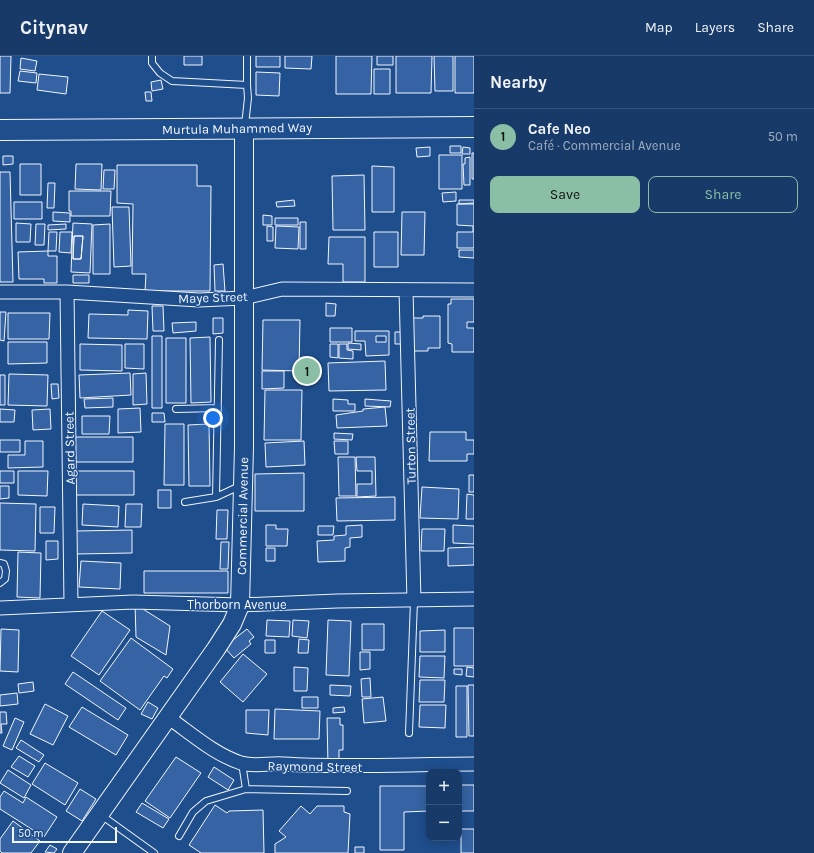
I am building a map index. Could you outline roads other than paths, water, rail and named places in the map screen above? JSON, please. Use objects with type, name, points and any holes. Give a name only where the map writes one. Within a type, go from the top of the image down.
[{"type":"main road","name":"Murtula Muhammed Way","points":[[0,130],[474,127]]},
{"type":"street","name":"Commercial Avenue","points":[[72,853],[98,813],[169,718],[232,624],[240,605],[243,484],[244,128]]},
{"type":"street","name":"Maye Street","points":[[0,292],[67,292],[199,300],[244,298],[282,289],[474,290]]},
{"type":"street","name":"Turton Street","points":[[406,290],[414,601]]},
{"type":"street","name":"Agard Street","points":[[67,292],[71,604]]},
{"type":"street","name":"Thorborn Avenue","points":[[0,608],[133,602],[240,605],[337,601],[474,599]]},
{"type":"street","name":"Raymond Street","points":[[169,718],[221,754],[242,763],[257,765],[275,764],[327,767],[474,764]]},
{"type":"lane","points":[[152,56],[152,63],[172,81],[247,84]]},
{"type":"lane","points":[[244,128],[248,98],[247,56]]},
{"type":"lane","points":[[216,497],[219,340]]},
{"type":"lane","points":[[176,409],[218,408]]},
{"type":"lane","points":[[186,502],[216,497],[243,484]]},
{"type":"lane","points":[[0,563],[4,564],[6,571],[5,579],[0,583]]},
{"type":"lane","points":[[409,733],[414,601]]},
{"type":"lane","points":[[242,763],[246,789]]},
{"type":"lane","points":[[179,836],[193,812],[206,801],[246,789],[347,790]]},
{"type":"lane","points":[[98,813],[154,853]]},
{"type":"place","name":"Cafe Neo","points":[[307,371]]}]
